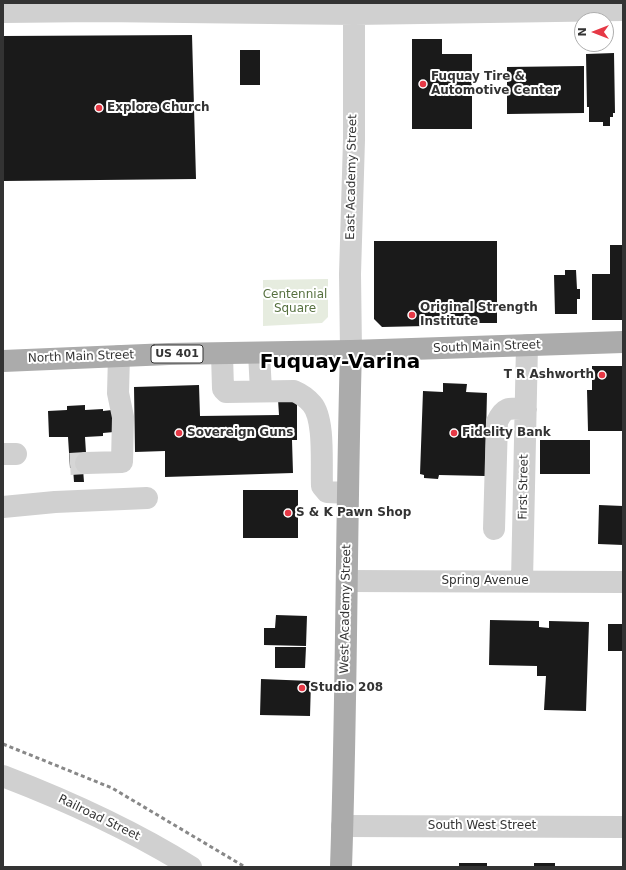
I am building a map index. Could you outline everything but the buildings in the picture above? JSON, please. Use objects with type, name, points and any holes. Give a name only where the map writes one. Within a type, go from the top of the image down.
[{"type":"main road","name":"South Main Street","points":[[351,351],[623,342]]},
{"type":"main road","name":"North Main Street","points":[[3,361],[119,356],[351,351]]},
{"type":"main road","name":"West Academy Street","points":[[341,867],[351,351]]},
{"type":"street","points":[[3,12],[100,7],[623,10]]},
{"type":"street","name":"East Academy Street","points":[[351,351],[350,274],[354,9]]},
{"type":"street","name":"First Street","points":[[522,581],[527,345]]},
{"type":"street","points":[[259,353],[260,391]]},
{"type":"street","points":[[222,354],[223,388],[226,392],[294,391],[303,395],[312,404],[318,414],[320,426],[322,486],[327,492],[348,493]]},
{"type":"street","points":[[86,463],[122,462],[123,418],[118,393],[119,356]]},
{"type":"street","points":[[494,529],[497,422],[501,414],[507,408],[526,409]]},
{"type":"street","points":[[3,507],[55,502],[147,498]]},
{"type":"street","name":"Spring Avenue","points":[[347,581],[623,582]]},
{"type":"street","name":"Railroad Street","points":[[3,776],[80,808],[126,830],[191,867]]},
{"type":"street","name":"South West Street","points":[[342,826],[623,827]]},
{"type":"green space","name":"Centennial Square","points":[[328,279],[328,317],[322,323],[263,326],[263,280]]},
{"type":"tunnel","points":[[70,464],[86,463]]},
{"type":"railway","points":[[3,744],[112,788],[245,867]]},
{"type":"place","name":"Fuquay Tire & Automotive Center","points":[[423,84]]},
{"type":"place","name":"Explore Church","points":[[99,108]]},
{"type":"place","name":"Original Strength Institute","points":[[412,315]]},
{"type":"place","name":"T R Ashworth","points":[[602,375]]},
{"type":"place","name":"Sovereign Guns","points":[[179,433]]},
{"type":"place","name":"Fidelity Bank","points":[[454,433]]},
{"type":"place","name":"S & K Pawn Shop","points":[[288,513]]},
{"type":"place","name":"Studio 208","points":[[302,688]]},
{"type":"district","name":"Fuquay-Varina","points":[[340,363]]}]
